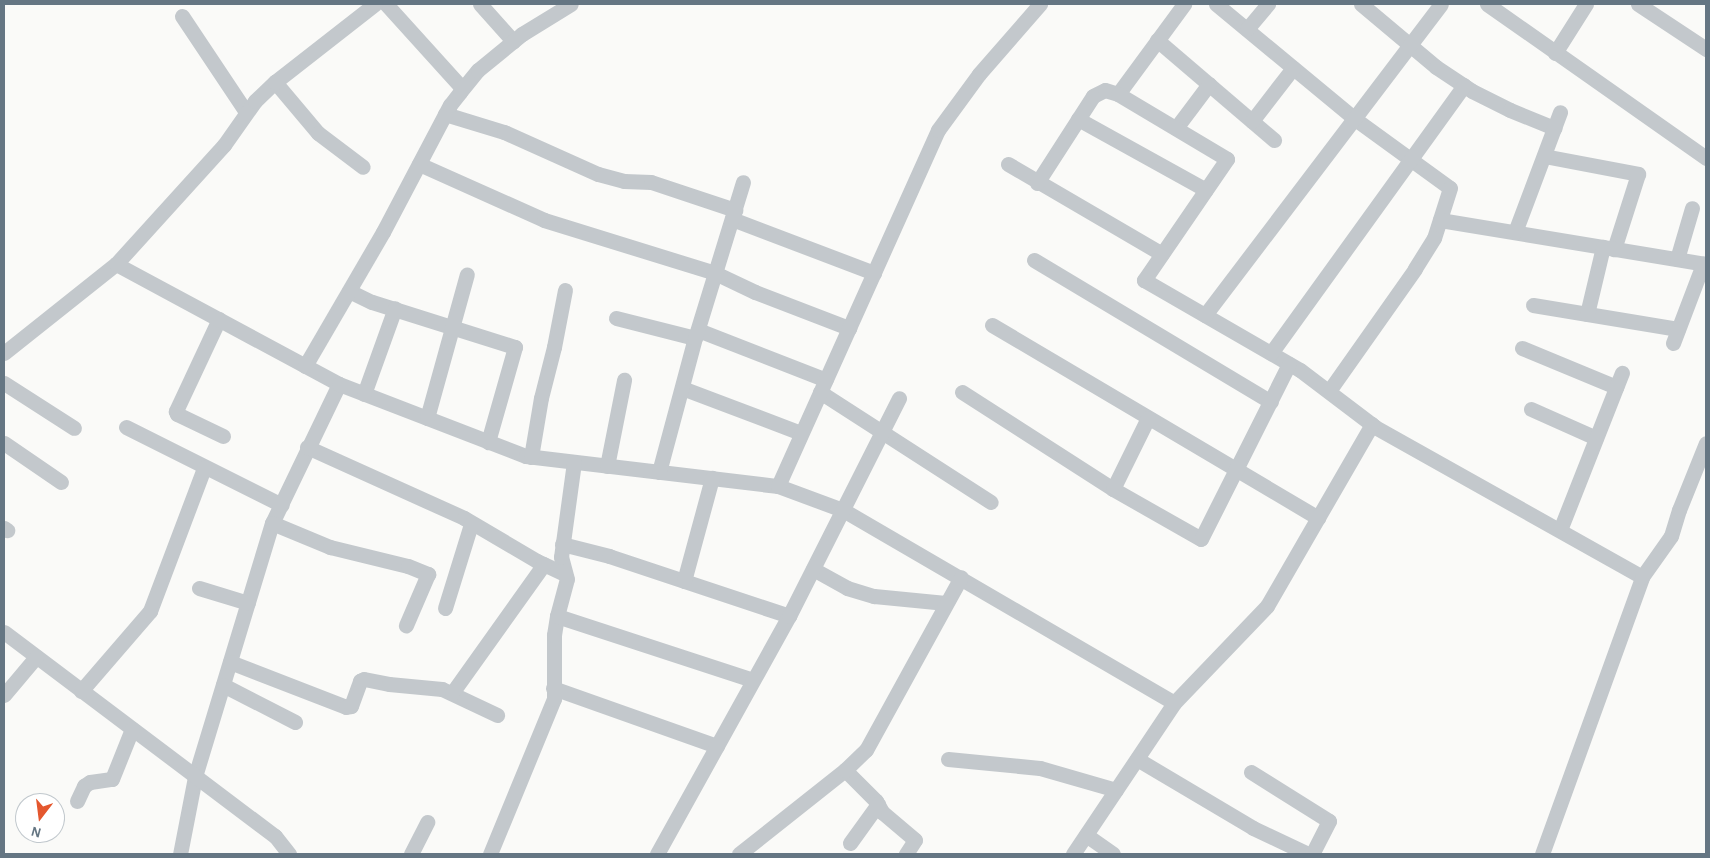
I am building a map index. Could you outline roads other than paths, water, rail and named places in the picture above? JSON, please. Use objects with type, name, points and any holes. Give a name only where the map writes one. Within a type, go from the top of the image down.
[{"type":"street","points":[[4,353],[116,264],[224,145],[246,112],[276,82],[375,4]]},
{"type":"street","points":[[386,4],[462,88]]},
{"type":"street","points":[[480,4],[513,41]]},
{"type":"street","points":[[305,366],[349,291],[445,114],[462,88],[478,70],[513,41],[571,4]]},
{"type":"street","points":[[778,486],[938,130],[980,74],[1040,4]]},
{"type":"street","points":[[1118,94],[1184,4]]},
{"type":"street","points":[[1216,4],[1355,119],[1450,188],[1434,238],[1415,269],[1330,391]]},
{"type":"street","points":[[1247,29],[1268,4]]},
{"type":"street","points":[[1361,4],[1436,67],[1464,85],[1510,110],[1554,128]]},
{"type":"street","points":[[1205,315],[1441,4]]},
{"type":"street","points":[[1487,4],[1706,158]]},
{"type":"street","points":[[1555,53],[1586,4]]},
{"type":"street","points":[[1638,4],[1706,49]]},
{"type":"street","points":[[182,16],[246,112]]},
{"type":"street","points":[[1157,40],[1274,140]]},
{"type":"street","points":[[1252,121],[1294,68]]},
{"type":"street","points":[[276,82],[318,133],[362,167]]},
{"type":"street","points":[[1176,128],[1209,84]]},
{"type":"street","points":[[1271,353],[1464,85]]},
{"type":"street","points":[[1037,183],[1093,96],[1105,90],[1118,94],[1227,159],[1144,280],[1289,364],[1330,391],[1372,424],[1642,577]]},
{"type":"street","points":[[1515,232],[1560,112]]},
{"type":"street","points":[[445,114],[504,132],[598,174],[624,181],[651,182],[874,273]]},
{"type":"street","points":[[1078,119],[1206,190]]},
{"type":"street","points":[[1544,156],[1638,174],[1609,248],[1587,314]]},
{"type":"street","points":[[419,164],[544,220],[715,273],[755,292],[849,328]]},
{"type":"street","points":[[1008,164],[1037,183],[1162,254]]},
{"type":"street","points":[[659,472],[697,334],[744,182]]},
{"type":"street","points":[[1677,259],[1692,208]]},
{"type":"street","points":[[1440,220],[1705,264],[1675,336],[1587,314],[1533,305]]},
{"type":"street","points":[[1034,260],[1271,402]]},
{"type":"street","points":[[116,264],[339,384],[531,457],[778,486],[843,510],[961,577],[1174,704]]},
{"type":"street","points":[[427,418],[467,274]]},
{"type":"street","points":[[531,457],[541,398],[554,347],[565,290]]},
{"type":"street","points":[[349,291],[372,302],[515,347],[488,442]]},
{"type":"street","points":[[364,394],[396,308]]},
{"type":"street","points":[[616,318],[697,334],[823,386],[881,432],[992,502]]},
{"type":"street","points":[[219,319],[176,411],[178,414],[223,436]]},
{"type":"street","points":[[992,325],[1318,518]]},
{"type":"street","points":[[1522,348],[1616,387]]},
{"type":"street","points":[[962,392],[1114,489],[1201,539],[1289,364]]},
{"type":"street","points":[[1560,530],[1622,373]]},
{"type":"street","points":[[607,466],[624,380]]},
{"type":"street","points":[[4,383],[74,428]]},
{"type":"street","points":[[180,854],[195,777],[272,523],[339,384]]},
{"type":"street","points":[[682,388],[801,433]]},
{"type":"street","points":[[657,854],[789,616],[898,398]]},
{"type":"street","points":[[1531,409],[1596,438]]},
{"type":"street","points":[[1114,489],[1148,418]]},
{"type":"street","points":[[1072,854],[1174,704],[1267,606],[1372,424]]},
{"type":"street","points":[[126,427],[204,468],[282,505]]},
{"type":"street","points":[[1542,854],[1642,577],[1671,536],[1678,510],[1706,443]]},
{"type":"street","points":[[4,444],[62,482]]},
{"type":"street","points":[[308,447],[464,518],[471,524],[565,574]]},
{"type":"street","points":[[490,854],[554,699],[554,635],[567,579],[561,557],[574,462]]},
{"type":"street","points":[[81,691],[150,611],[204,468]]},
{"type":"street","points":[[684,581],[712,478]]},
{"type":"street","points":[[272,523],[330,547],[408,566],[428,574],[406,625]]},
{"type":"street","points":[[445,608],[471,524]]},
{"type":"street","points":[[562,544],[608,556],[789,616]]},
{"type":"street","points":[[452,693],[544,564]]},
{"type":"street","points":[[812,569],[848,588],[874,596],[946,603]]},
{"type":"street","points":[[739,854],[845,770],[866,750],[961,577]]},
{"type":"street","points":[[199,588],[248,603]]},
{"type":"street","points":[[558,616],[753,680]]},
{"type":"street","points":[[4,632],[36,658],[275,836],[289,854]]},
{"type":"street","points":[[4,695],[36,658]]},
{"type":"street","points":[[230,662],[346,707],[351,706],[360,681],[364,679],[389,684],[434,687],[452,693],[497,715]]},
{"type":"street","points":[[223,685],[295,722]]},
{"type":"street","points":[[553,688],[717,746]]},
{"type":"street","points":[[77,801],[84,786],[90,782],[112,779],[132,729]]},
{"type":"street","points":[[948,759],[1040,768],[1116,790]]},
{"type":"street","points":[[1137,759],[1254,828],[1308,854]]},
{"type":"street","points":[[845,770],[878,804],[882,812],[915,840],[906,854]]},
{"type":"street","points":[[1251,772],[1329,821],[1312,854]]},
{"type":"street","points":[[850,843],[878,804]]},
{"type":"street","points":[[411,854],[427,822]]},
{"type":"street","points":[[1086,835],[1113,854]]}]
